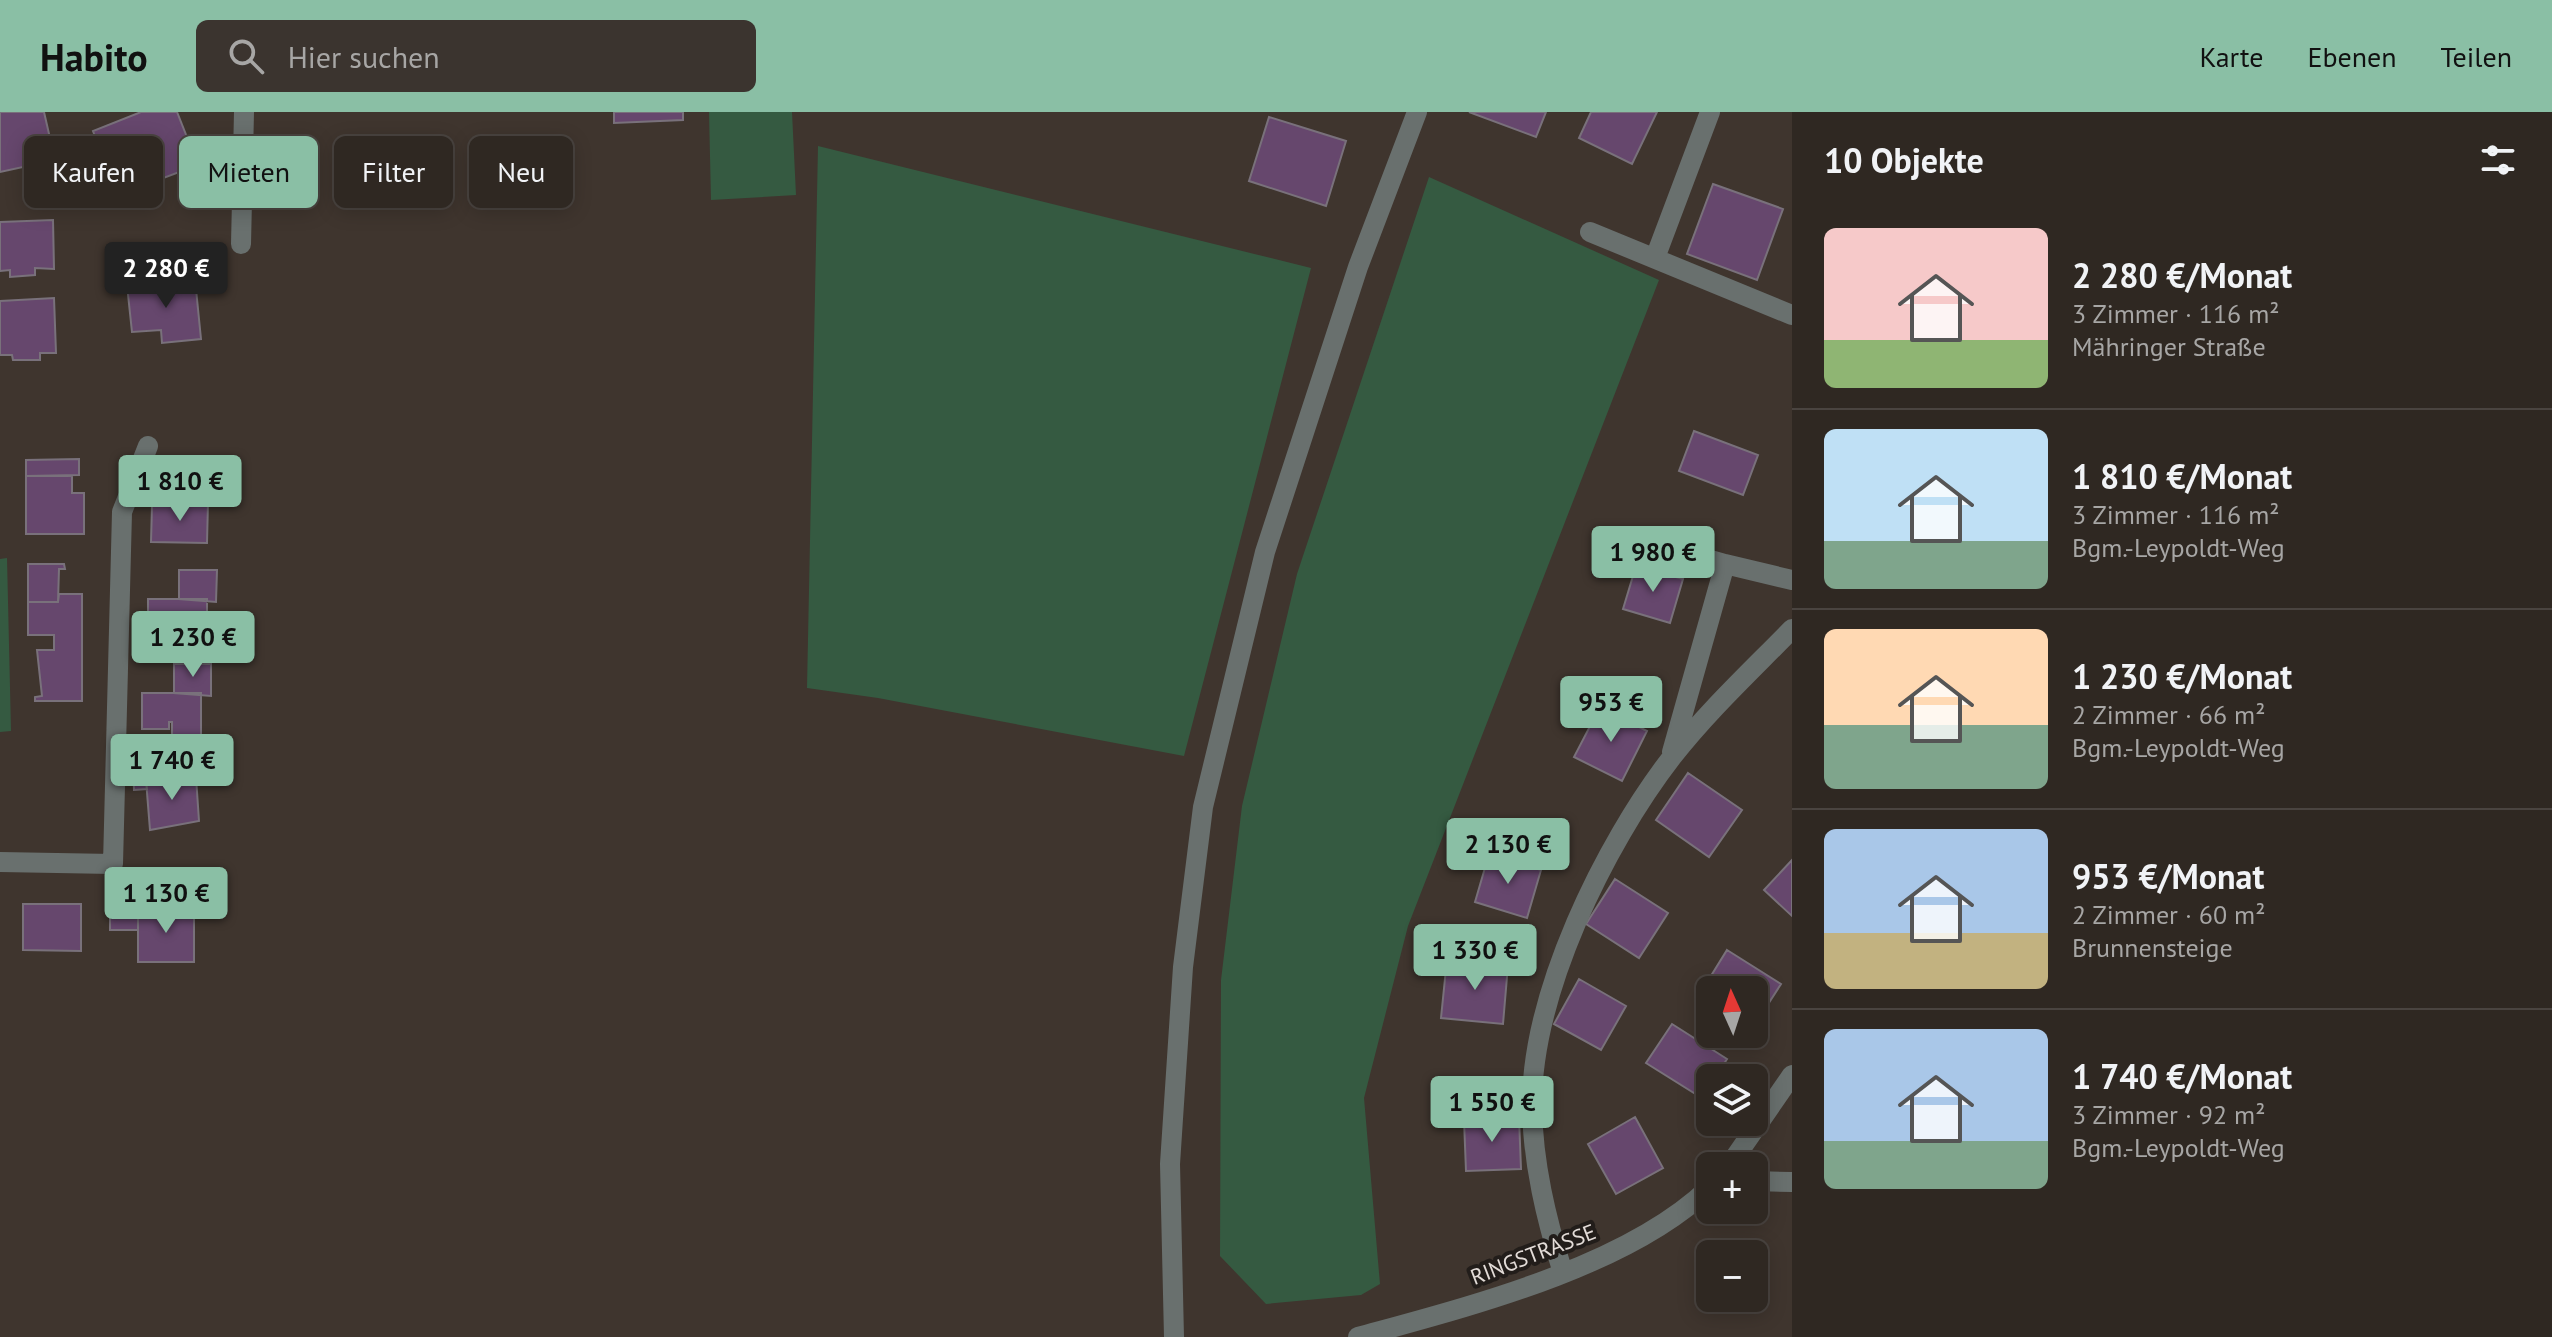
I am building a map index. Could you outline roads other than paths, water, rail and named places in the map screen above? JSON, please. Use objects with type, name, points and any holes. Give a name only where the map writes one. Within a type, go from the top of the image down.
[{"type":"street","points":[[241,244],[244,112]]},
{"type":"street","points":[[1174,1337],[1172,1134],[1183,967],[1203,807],[1265,552],[1358,267],[1417,112]]},
{"type":"street","points":[[1655,258],[1710,112]]},
{"type":"street","points":[[1590,232],[1792,315]]},
{"type":"street","points":[[0,862],[113,864],[122,512],[148,446]]},
{"type":"street","points":[[1634,538],[1792,580]]},
{"type":"street","points":[[1670,760],[1725,564]]},
{"type":"street","points":[[1563,1273],[1543,1209],[1532,1105],[1540,1039],[1567,944],[1599,871],[1670,760],[1701,722],[1792,629]]},
{"type":"street","points":[[1739,1152],[1792,1075]]},
{"type":"street","points":[[1768,1181],[1792,1182]]},
{"type":"street","name":"RINGSTRASSE","points":[[1358,1337],[1563,1273],[1655,1230],[1696,1198]]}]
